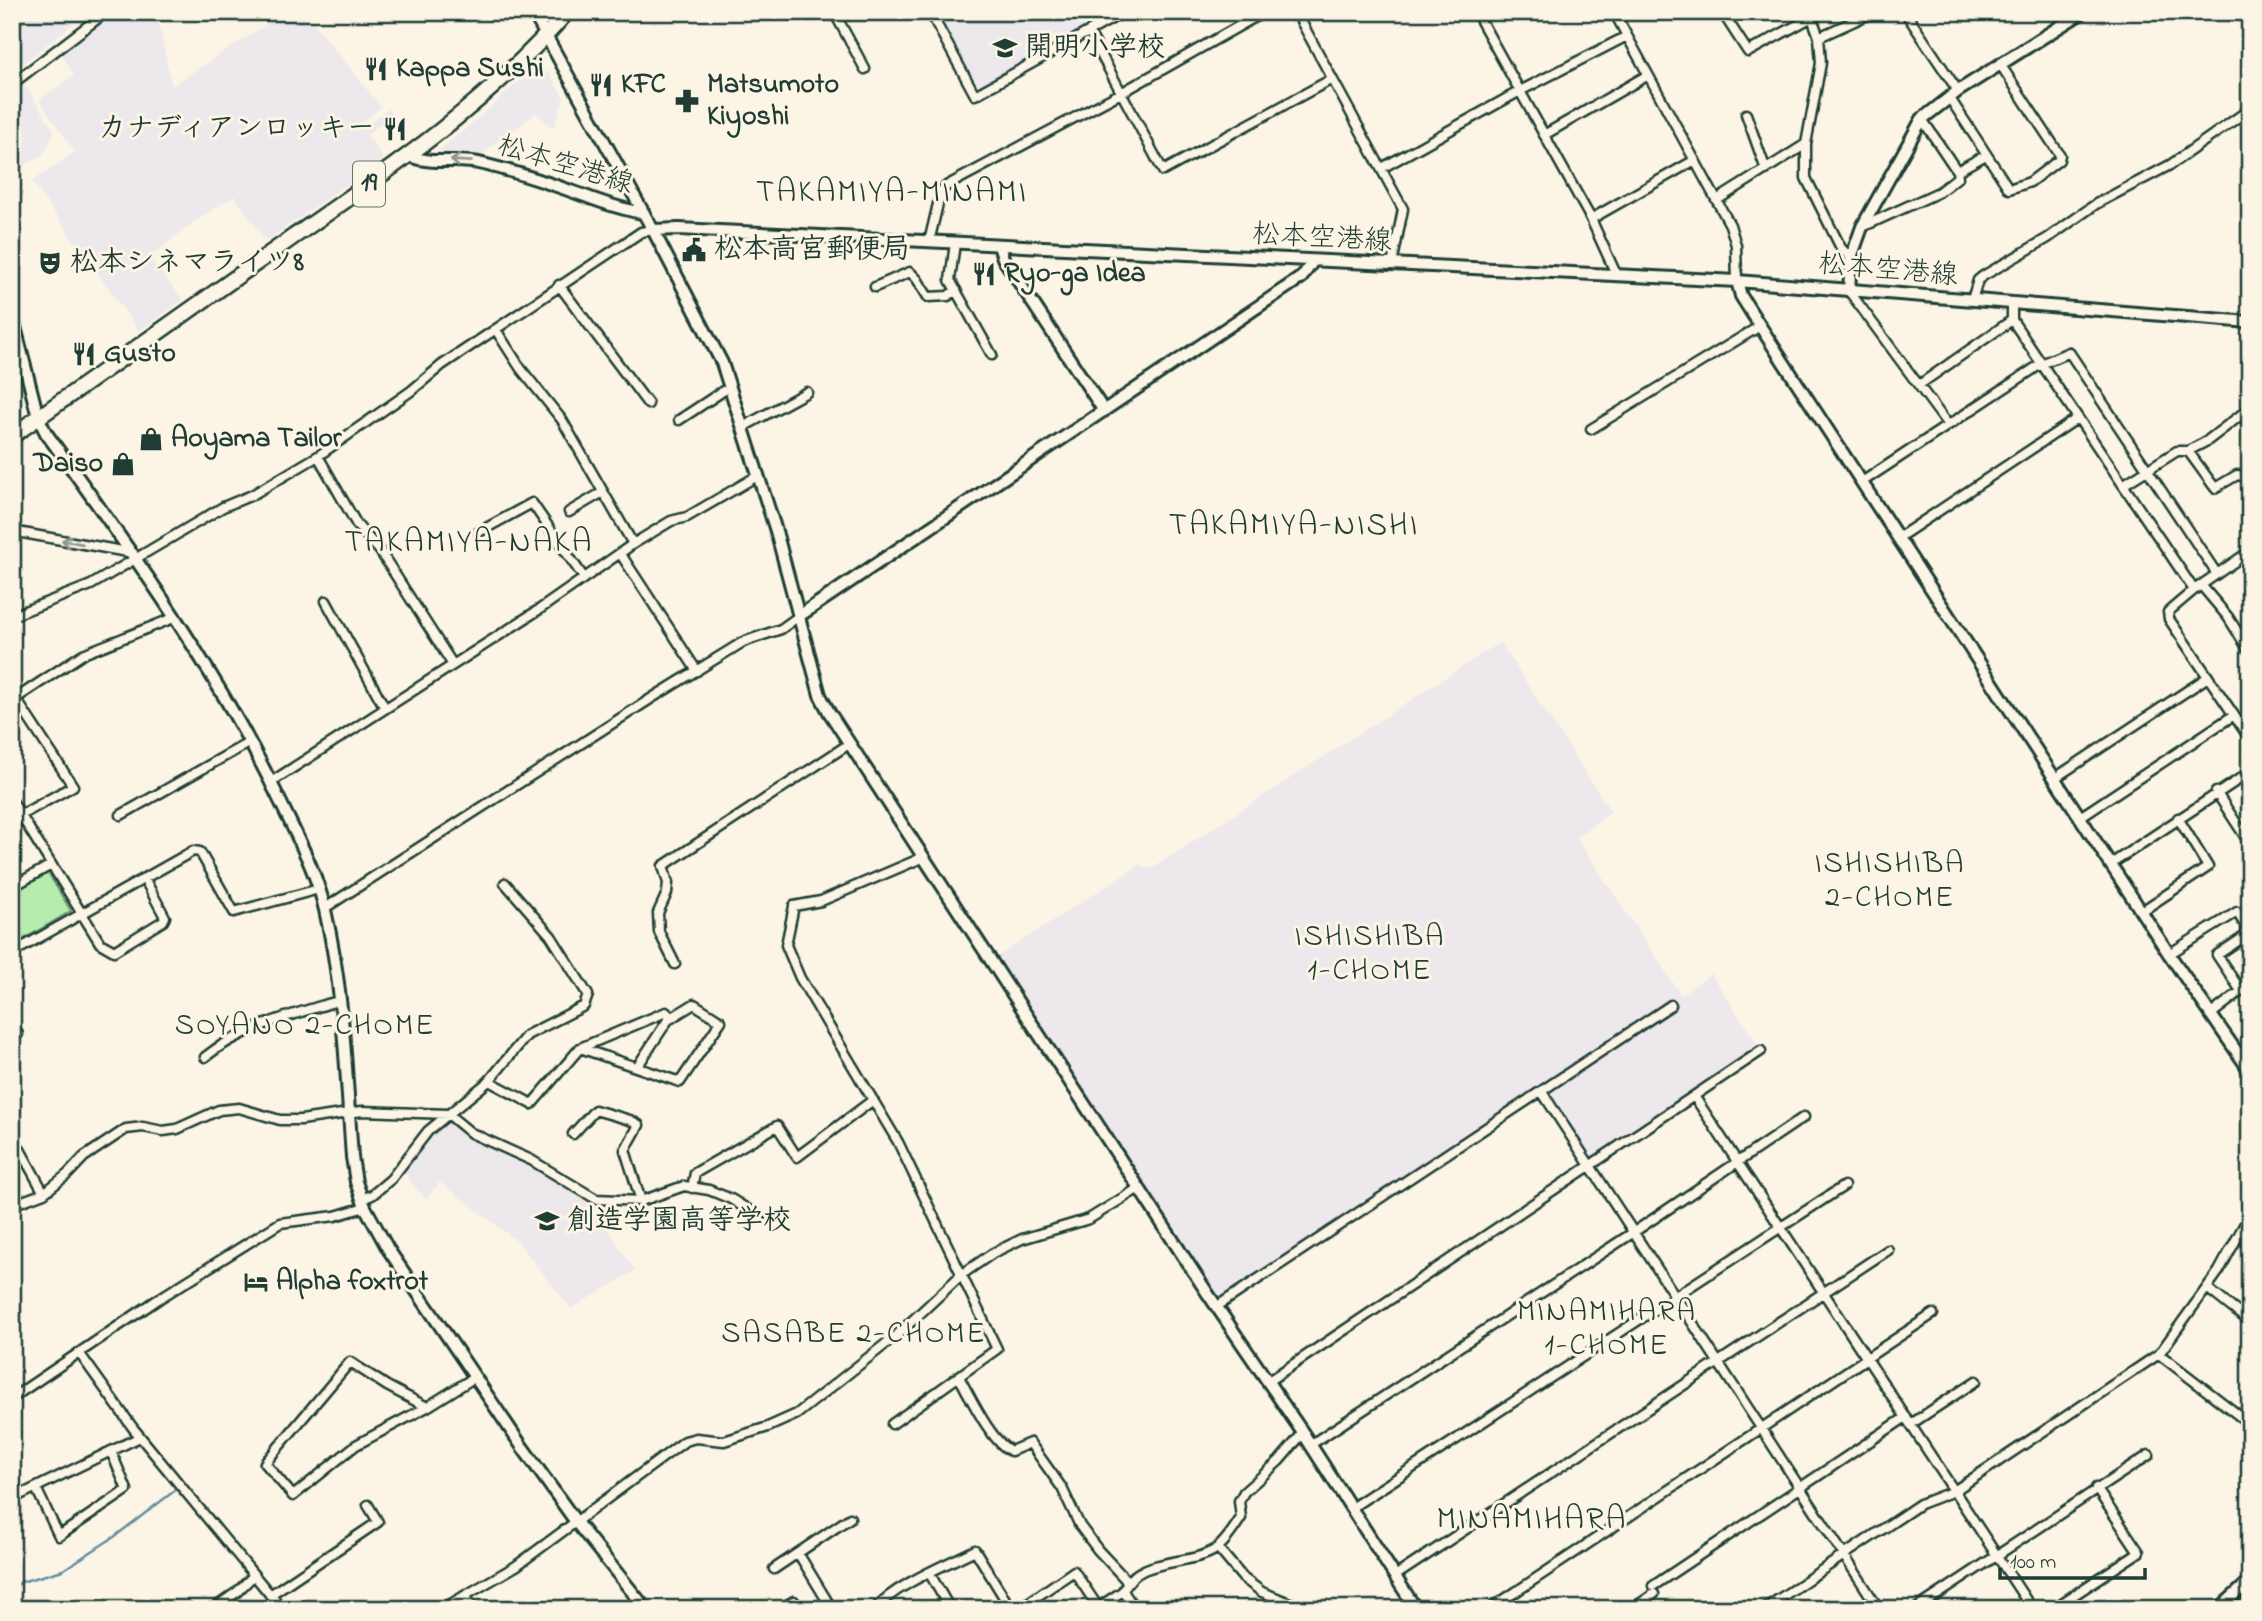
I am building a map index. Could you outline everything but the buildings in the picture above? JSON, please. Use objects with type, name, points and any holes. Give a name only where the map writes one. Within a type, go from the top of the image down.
[{"type":"highway","name":"19","points":[[12,436],[409,156],[487,94],[567,12]]},
{"type":"street","points":[[12,84],[106,12]]},
{"type":"street","points":[[533,12],[644,213]]},
{"type":"street","points":[[834,12],[865,69]]},
{"type":"street","points":[[930,12],[975,95],[1124,12]]},
{"type":"street","points":[[929,242],[941,191],[1264,12]]},
{"type":"street","points":[[1297,12],[1403,209],[1392,265]]},
{"type":"street","points":[[1476,12],[1591,219],[1616,274]]},
{"type":"street","points":[[1614,12],[1730,225],[1736,245],[1737,281],[1741,296],[2169,954],[2250,1071]]},
{"type":"street","points":[[1819,37],[1874,12]]},
{"type":"street","points":[[1905,12],[1954,94],[1986,155],[2009,189],[2030,182],[2059,160],[2060,155],[2000,64]]},
{"type":"street","points":[[1948,425],[1849,291],[1851,258],[1863,227],[1922,119],[1954,94],[2083,12]]},
{"type":"street","points":[[1725,13],[1748,52],[1811,15],[1819,37],[1821,62],[1806,144],[1806,178],[1841,248],[1851,258]]},
{"type":"street","points":[[1089,32],[1163,171],[1332,79]]},
{"type":"street","points":[[1382,168],[1520,91],[1627,36]]},
{"type":"street","points":[[1544,135],[1648,75]]},
{"type":"street","points":[[1972,300],[1978,280],[1983,276],[2048,238],[2096,204],[2170,165],[2250,109]]},
{"type":"street","points":[[1746,114],[1766,170]]},
{"type":"street","points":[[1863,227],[1939,191],[1958,177],[1922,119]]},
{"type":"street","points":[[1717,200],[1806,144]]},
{"type":"street","points":[[1957,172],[1986,155]]},
{"type":"street","name":"松本空港線","points":[[409,156],[426,162],[456,160],[480,163],[524,174],[625,210],[644,213],[653,230],[680,229],[1616,274],[1737,281],[2250,322]]},
{"type":"street","points":[[1591,219],[1695,160]]},
{"type":"street","points":[[12,616],[91,585],[134,555],[223,507],[253,495],[318,456],[411,391],[442,365],[559,285],[640,232],[653,230],[722,363],[759,475],[820,695],[849,744],[1216,1307],[1303,1433],[1416,1609]]},
{"type":"street","points":[[955,243],[950,280],[992,355]]},
{"type":"street","points":[[999,246],[1003,258],[1104,411]]},
{"type":"street","points":[[325,908],[743,642],[781,629],[1302,277],[1314,261]]},
{"type":"street","points":[[875,287],[910,272],[928,297],[947,296],[956,290]]},
{"type":"street","points":[[559,285],[648,404]]},
{"type":"street","points":[[2012,303],[2012,320],[2123,485],[2197,588],[2228,617],[2250,652]]},
{"type":"street","points":[[12,315],[38,417],[46,433],[134,555],[226,697],[271,782],[319,888],[341,1000],[352,1157],[364,1203],[388,1249],[475,1377],[576,1522],[646,1609]]},
{"type":"street","points":[[1919,386],[2012,320]]},
{"type":"street","points":[[1591,429],[1760,326]]},
{"type":"street","points":[[496,330],[521,369],[562,421],[633,544]]},
{"type":"street","points":[[1862,482],[2041,364],[2069,352],[2217,574]]},
{"type":"street","points":[[679,420],[723,391]]},
{"type":"street","points":[[743,427],[807,392]]},
{"type":"street","points":[[2123,485],[2177,451],[2188,451],[2207,440],[2250,408]]},
{"type":"street","points":[[1898,538],[2078,418]]},
{"type":"street","points":[[2188,451],[2215,488],[2237,475],[2243,476],[2250,483]]},
{"type":"street","points":[[318,456],[357,525],[380,551],[453,664]]},
{"type":"street","points":[[271,782],[633,544],[671,521],[687,517],[759,475]]},
{"type":"street","points":[[569,512],[603,492]]},
{"type":"street","points":[[479,532],[532,503],[584,578]]},
{"type":"street","points":[[12,531],[134,555]]},
{"type":"street","points":[[2250,551],[2168,612],[2169,619],[2250,739]]},
{"type":"street","points":[[620,553],[697,671]]},
{"type":"street","points":[[326,601],[385,708]]},
{"type":"street","points":[[12,820],[73,786],[14,700],[83,654],[176,617]]},
{"type":"street","points":[[2054,778],[2208,677]]},
{"type":"street","points":[[2080,817],[2234,716]]},
{"type":"street","points":[[121,815],[250,742]]},
{"type":"street","points":[[675,964],[659,932],[658,913],[667,893],[668,883],[663,866],[849,744]]},
{"type":"street","points":[[2111,864],[2250,772]]},
{"type":"street","points":[[2216,792],[2250,844]]},
{"type":"street","points":[[12,801],[100,943],[114,951],[163,921],[165,917],[144,877]]},
{"type":"street","points":[[2141,911],[2208,867],[2178,818]]},
{"type":"street","points":[[2240,830],[2250,824]]},
{"type":"street","points":[[12,953],[193,851],[201,852],[234,912],[319,888]]},
{"type":"street","points":[[892,1424],[997,1349],[898,1142],[800,978],[786,945],[794,906],[821,901],[924,857]]},
{"type":"street","points":[[12,887],[51,865]]},
{"type":"street","points":[[12,1398],[160,1298],[280,1223],[335,1216],[364,1203],[391,1179],[428,1131],[489,1081],[527,1035],[584,1006],[588,995],[551,936],[505,883]]},
{"type":"street","points":[[2169,954],[2237,912],[2250,933],[2217,955],[2241,991],[2210,1015]]},
{"type":"street","points":[[205,1057],[217,1048],[257,1029],[341,1000]]},
{"type":"street","points":[[580,1048],[680,1082],[721,1021],[694,1004],[668,1020],[637,1067]]},
{"type":"street","points":[[1216,1307],[1671,1005]]},
{"type":"street","points":[[489,1081],[532,1104],[580,1048],[666,1012],[672,1018]]},
{"type":"street","points":[[12,1024],[18,1034],[12,1037]]},
{"type":"street","points":[[1267,1382],[1761,1051]]},
{"type":"street","points":[[1542,1092],[1879,1609]]},
{"type":"street","points":[[1694,1096],[2032,1609]]},
{"type":"street","points":[[692,1188],[695,1173],[777,1126],[797,1157],[873,1100]]},
{"type":"street","points":[[12,1205],[44,1193],[68,1174],[83,1157],[126,1129],[177,1129],[219,1110],[239,1108],[280,1120],[301,1120],[362,1111],[447,1114],[471,1133],[531,1160],[596,1199],[641,1201],[684,1186],[709,1190],[760,1217]]},
{"type":"street","points":[[573,1134],[595,1110],[639,1125],[625,1150],[641,1201]]},
{"type":"street","points":[[1310,1445],[1634,1233],[1804,1117]]},
{"type":"street","points":[[12,1135],[44,1193]]},
{"type":"street","points":[[1351,1508],[1843,1186]]},
{"type":"street","points":[[442,1609],[516,1566],[685,1441],[696,1438],[724,1441],[768,1427],[797,1414],[897,1335],[961,1275],[993,1253],[1022,1239],[1089,1219],[1139,1188]]},
{"type":"street","points":[[1764,1609],[1920,1504],[1954,1490],[2159,1354],[2219,1271],[2250,1213]]},
{"type":"street","points":[[1395,1576],[1888,1250]]},
{"type":"street","points":[[2207,1288],[2250,1322]]},
{"type":"street","points":[[1490,1609],[1933,1314]]},
{"type":"street","points":[[80,1354],[141,1437],[282,1609]]},
{"type":"street","points":[[2159,1354],[2250,1424]]},
{"type":"street","points":[[427,1407],[350,1362],[265,1463],[293,1496],[356,1446],[427,1407],[475,1377]]},
{"type":"street","points":[[959,1377],[995,1437],[1005,1448],[1011,1451],[1030,1443],[1062,1488],[1080,1526],[1127,1581]]},
{"type":"street","points":[[1632,1609],[1653,1590],[1800,1487],[1976,1381]]},
{"type":"street","points":[[1019,1609],[1074,1571],[1097,1608],[1123,1591],[1127,1581],[1153,1566],[1194,1559],[1218,1548],[1241,1518],[1239,1501],[1244,1492],[1279,1461],[1303,1433]]},
{"type":"street","points":[[12,1499],[141,1437]]},
{"type":"street","points":[[36,1488],[59,1535],[127,1490],[111,1451]]},
{"type":"street","points":[[1916,1609],[2149,1455]]},
{"type":"street","points":[[2053,1609],[2139,1552],[2096,1488]]},
{"type":"street","points":[[270,1595],[378,1522],[368,1505]]},
{"type":"street","points":[[774,1569],[850,1518]]},
{"type":"street","points":[[1218,1548],[1243,1578],[1262,1592],[1306,1609]]},
{"type":"street","points":[[874,1609],[881,1601],[975,1550],[1012,1609]]},
{"type":"street","points":[[798,1553],[832,1609]]},
{"type":"street","points":[[930,1574],[946,1607]]},
{"type":"street","points":[[214,1609],[253,1576]]},
{"type":"street","points":[[2219,1609],[2250,1580]]},
{"type":"street","points":[[1123,1591],[1135,1609]]},
{"type":"street","points":[[464,1596],[474,1609]]},
{"type":"street","points":[[780,1609],[794,1601]]},
{"type":"shaded area","points":[[12,12],[88,12],[12,72]]},
{"type":"shaded area","points":[[114,12],[156,12],[172,86],[285,12],[305,12],[381,107],[361,123],[363,128],[388,109],[392,114],[368,134],[365,132],[383,159],[266,241],[234,196],[191,224],[149,258],[183,300],[139,331],[32,182],[75,152],[39,100],[74,75],[61,54]]},
{"type":"shaded area","name":"開明小学校","points":[[937,12],[1118,12],[987,86],[976,84]]},
{"type":"shaded area","points":[[530,70],[548,72],[564,98],[553,128],[536,113],[505,134],[480,157],[433,156],[487,111]]},
{"type":"shaded area","points":[[24,84],[54,130],[43,154],[12,175],[12,93]]},
{"type":"shaded area","points":[[1500,642],[1611,812],[1576,837],[1681,995],[1711,974],[1760,1048],[1596,1159],[1592,1158],[1544,1087],[1221,1300],[997,957],[1139,865],[1151,869]]},
{"type":"shaded area","name":"創造学園高等学校","points":[[445,1121],[449,1121],[470,1137],[548,1173],[589,1200],[635,1271],[571,1309],[518,1242],[440,1182],[426,1199],[408,1179],[404,1170]]},
{"type":"green space","points":[[47,871],[71,911],[12,946],[12,891]]},
{"type":"waterway","points":[[12,1589],[21,1582],[63,1570],[114,1537],[177,1489]]},
{"type":"place","name":"開明小学校","points":[[1005,48]]},
{"type":"place","name":"Kappa Sushi","points":[[376,69]]},
{"type":"place","name":"KFC","points":[[601,85]]},
{"type":"place","name":"Matsumoto Kiyoshi","points":[[687,101]]},
{"type":"place","name":"カナディアンロッキー","points":[[395,129]]},
{"type":"place","name":"松本高宮郵便局","points":[[694,250]]},
{"type":"place","name":"松本シネマライツ8","points":[[50,263]]},
{"type":"place","name":"Ryo-ga Idea","points":[[984,274]]},
{"type":"place","name":"Gusto","points":[[84,354]]},
{"type":"place","name":"Aoyama Tailor","points":[[151,439]]},
{"type":"place","name":"Daiso","points":[[123,464]]},
{"type":"place","name":"創造学園高等学校","points":[[547,1221]]},
{"type":"place","name":"Alpha foxtrot","points":[[256,1282]]},
{"type":"district","name":"TAKAMIYA-MINAMI","points":[[892,193]]},
{"type":"district","name":"TAKAMIYA-NISHI","points":[[1294,526]]},
{"type":"district","name":"TAKAMIYA-NAKA","points":[[469,543]]},
{"type":"district","name":"ISHISHIBA 2-CHOME","points":[[1890,882]]},
{"type":"district","name":"ISHISHIBA 1-CHOME","points":[[1370,955]]},
{"type":"district","name":"SOYANO 2-CHOME","points":[[305,1027]]},
{"type":"district","name":"MINAMIHARA 1-CHOME","points":[[1607,1330]]},
{"type":"district","name":"SASABE 2-CHOME","points":[[854,1335]]},
{"type":"district","name":"MINAMIHARA","points":[[1532,1520]]}]
